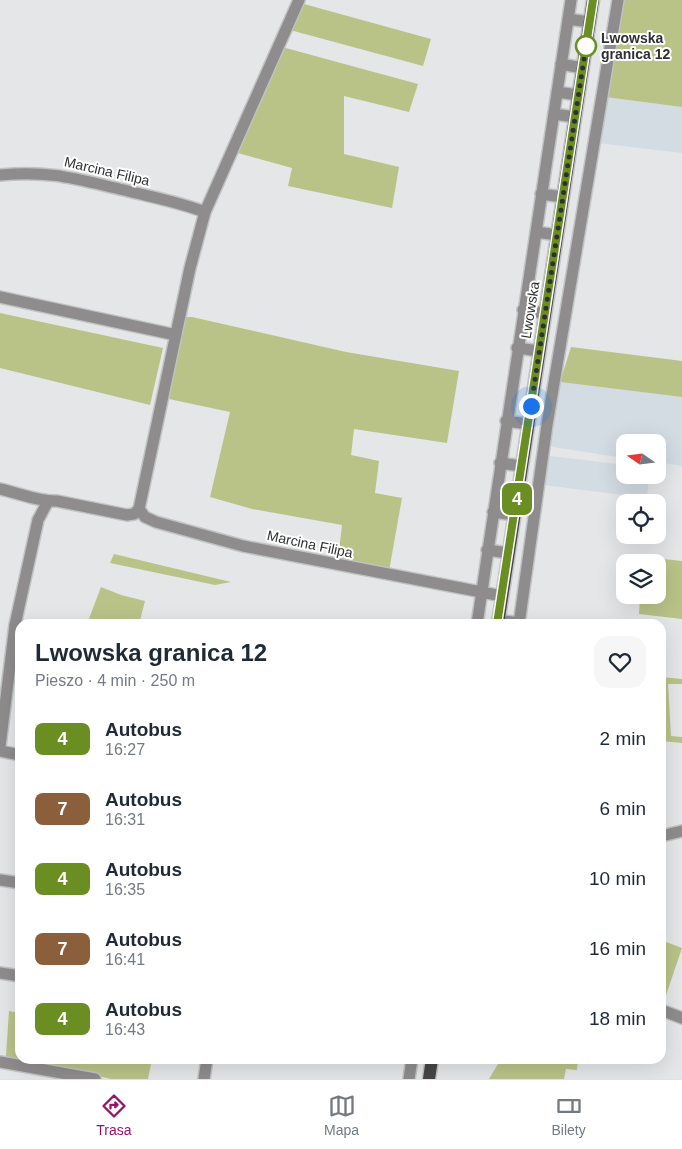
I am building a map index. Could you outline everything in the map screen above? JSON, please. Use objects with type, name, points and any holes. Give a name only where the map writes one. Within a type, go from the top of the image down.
[{"type":"main road","name":"Lwowska","points":[[498,619],[593,0]]},
{"type":"main road","points":[[429,1079],[431,1064]]},
{"type":"street","points":[[0,489],[30,496],[47,503],[57,501],[127,515],[134,514],[139,509],[176,335],[205,212],[299,0]]},
{"type":"street","points":[[478,619],[571,0]]},
{"type":"street","points":[[520,619],[546,436],[618,0]]},
{"type":"street","points":[[568,19],[589,22]]},
{"type":"street","points":[[561,64],[582,68]]},
{"type":"street","points":[[557,92],[578,95]]},
{"type":"street","points":[[554,114],[575,117]]},
{"type":"street","name":"Marcina Filipa","points":[[0,175],[30,172],[61,174],[181,203],[205,212]]},
{"type":"street","points":[[541,194],[563,197]]},
{"type":"street","points":[[536,232],[557,235]]},
{"type":"street","points":[[0,297],[176,335]]},
{"type":"street","points":[[523,310],[545,313]]},
{"type":"street","points":[[518,348],[539,351]]},
{"type":"street","points":[[506,421],[546,436]]},
{"type":"street","points":[[500,463],[522,466]]},
{"type":"street","points":[[21,619],[38,520],[40,512],[47,503]]},
{"type":"street","name":"Marcina Filipa","points":[[139,509],[145,517],[156,522],[244,546],[502,596]]},
{"type":"street","points":[[493,512],[514,515]]},
{"type":"street","points":[[487,550],[508,553]]},
{"type":"street","points":[[0,746],[15,654]]},
{"type":"street","points":[[0,751],[15,754]]},
{"type":"street","points":[[666,835],[682,831]]},
{"type":"street","points":[[0,880],[15,882]]},
{"type":"street","points":[[0,973],[15,975]]},
{"type":"street","points":[[666,1012],[682,1018]]},
{"type":"street","points":[[0,1062],[94,1079]]},
{"type":"street","points":[[204,1079],[206,1064]]},
{"type":"street","points":[[409,1079],[411,1064]]},
{"type":"shaded area","points":[[605,97],[682,107],[682,153],[598,143]]},
{"type":"shaded area","points":[[560,382],[682,397],[682,466],[666,463],[666,434],[616,434],[616,457],[553,447],[548,442]]},
{"type":"shaded area","points":[[551,456],[616,464],[616,484],[648,484],[647,494],[616,494],[544,485],[545,458]]},
{"type":"green space","points":[[622,0],[682,0],[682,107],[605,97]]},
{"type":"green space","points":[[304,4],[431,39],[423,66],[290,30]]},
{"type":"green space","points":[[282,47],[418,84],[409,112],[344,96],[344,154],[399,167],[392,208],[288,186],[292,168],[234,152]]},
{"type":"green space","points":[[0,313],[163,348],[150,405],[0,368]]},
{"type":"green space","points":[[185,317],[346,352],[459,371],[447,443],[354,429],[351,455],[379,461],[375,493],[402,498],[389,571],[338,560],[342,525],[252,509],[210,497],[230,412],[169,399]]},
{"type":"green space","points":[[571,347],[682,361],[682,397],[560,382]]},
{"type":"green space","points":[[114,554],[231,582],[215,585],[110,563]]},
{"type":"green space","points":[[666,559],[682,561],[682,619],[639,614],[640,604],[666,604]]},
{"type":"green space","points":[[101,587],[121,595],[145,601],[140,619],[89,619]]},
{"type":"green space","points":[[666,677],[682,679],[682,684],[668,684],[671,736],[682,737],[682,743],[666,741]]},
{"type":"green space","points":[[666,942],[682,948],[666,995]]},
{"type":"green space","points":[[9,1011],[15,1012],[15,1058],[6,1056]]},
{"type":"green space","points":[[43,1064],[151,1064],[148,1079],[111,1079]]},
{"type":"green space","points":[[498,1064],[578,1064],[577,1070],[566,1069],[564,1079],[489,1079]]},
{"type":"bus line","name":"4","points":[[498,619],[593,0]]},
{"type":"place","name":"Lwowska granica 12","points":[[586,46]]},
{"type":"route","points":[[531,406],[586,46]]}]
